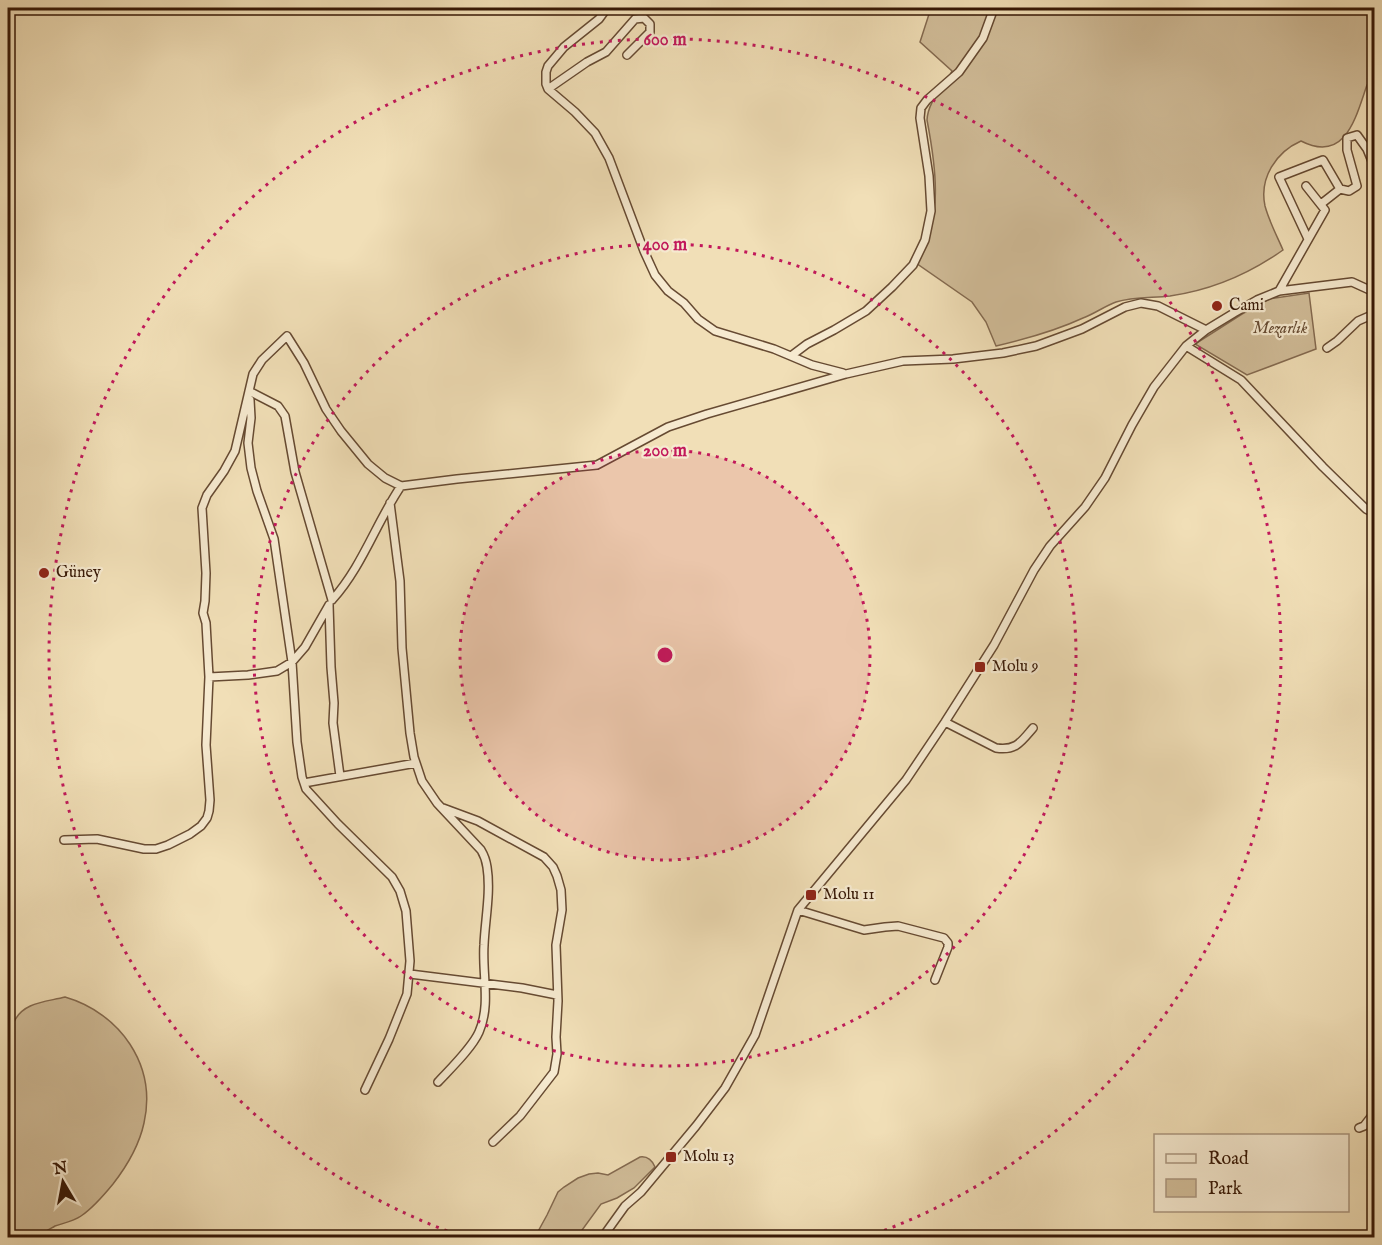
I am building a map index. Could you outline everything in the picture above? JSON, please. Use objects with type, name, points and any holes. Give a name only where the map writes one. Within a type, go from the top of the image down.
[{"type":"street","points":[[607,8],[599,19],[564,47],[548,66],[545,78],[548,89],[595,133],[609,158],[655,275],[668,291],[684,303],[698,319],[716,331],[774,349],[812,365],[846,374]]},
{"type":"street","points":[[791,356],[807,344],[866,311],[913,265],[925,240],[931,211],[929,176],[920,118],[921,108],[959,72],[983,38],[994,8]]},
{"type":"street","points":[[548,89],[587,62],[600,56],[635,19],[644,18],[650,24],[650,32],[627,55]]},
{"type":"street","points":[[1308,239],[1279,177],[1323,160],[1340,189],[1349,191],[1357,186],[1347,150],[1347,138],[1357,135],[1367,148],[1374,166]]},
{"type":"street","points":[[1279,291],[1325,210],[1306,186]]},
{"type":"street","points":[[1321,204],[1340,189]]},
{"type":"street","points":[[602,1238],[625,1206],[641,1192],[725,1088],[755,1035],[798,910],[906,780],[994,645],[1034,570],[1050,546],[1085,507],[1105,478],[1154,387],[1186,346],[1206,330],[1257,300],[1279,291],[1352,282],[1374,292]]},
{"type":"street","points":[[64,840],[97,839],[144,849],[156,849],[179,840],[201,826],[207,818],[210,805],[206,745],[209,677],[206,623],[203,613],[206,566],[202,508],[207,495],[229,464],[235,451],[253,374],[259,364],[288,336],[326,409],[341,431],[368,464],[385,478],[400,486],[597,465],[668,427],[707,414],[846,374],[903,361],[953,359],[1003,353],[1036,346],[1082,329],[1125,307],[1141,303],[1158,306],[1206,330]]},
{"type":"street","points":[[1327,348],[1358,321],[1374,314]]},
{"type":"street","points":[[1186,346],[1241,380],[1323,467],[1366,509],[1374,513]]},
{"type":"street","points":[[249,391],[278,406],[285,416],[295,472],[332,600],[369,545],[400,486]]},
{"type":"street","points":[[249,391],[251,418],[248,443],[251,468],[274,539],[292,662],[300,770],[306,789],[381,865],[396,884],[406,911],[410,974],[407,994],[365,1090]]},
{"type":"street","points":[[390,503],[400,581],[401,634],[410,733],[416,763],[422,781],[441,807],[478,845],[487,864],[484,945],[485,1008],[479,1032],[469,1048],[438,1082]]},
{"type":"street","points":[[209,677],[277,671],[292,662],[310,641],[329,605],[333,723],[340,776]]},
{"type":"street","points":[[945,722],[996,748],[1004,749],[1018,745],[1033,728]]},
{"type":"street","points":[[304,783],[416,763]]},
{"type":"street","points":[[441,807],[491,828],[544,857],[553,867],[559,881],[562,900],[556,945],[558,1001],[557,1054],[554,1072],[520,1116],[494,1142]]},
{"type":"street","points":[[798,910],[864,930],[898,926],[944,938],[948,947],[935,980]]},
{"type":"street","points":[[410,974],[522,988],[557,995]]},
{"type":"street","points":[[1359,1128],[1364,1126],[1374,1113]]},
{"type":"green space","points":[[931,8],[1374,8],[1374,85],[1367,85],[1353,122],[1339,142],[1329,146],[1316,146],[1301,141],[1284,152],[1271,167],[1265,186],[1265,206],[1283,250],[1243,274],[1201,290],[1116,302],[1062,327],[996,346],[986,322],[972,302],[916,263],[931,229],[934,211],[935,175],[928,113],[933,100],[952,71],[920,42]]},
{"type":"green space","name":"Mezarlık","points":[[1309,293],[1316,349],[1247,375],[1195,344],[1269,299]]},
{"type":"green space","points":[[65,997],[102,1015],[130,1044],[145,1081],[147,1102],[144,1123],[136,1148],[128,1163],[113,1184],[90,1209],[75,1219],[33,1237],[8,1237],[8,1021],[14,1022],[23,1010],[29,1007]]},
{"type":"green space","points":[[640,1157],[649,1159],[655,1167],[634,1188],[601,1204],[577,1237],[535,1237],[558,1192],[564,1187],[589,1174],[608,1175]]},
{"type":"place","name":"Cami","points":[[1217,306]]},
{"type":"place","name":"Güney","points":[[44,573]]},
{"type":"place","name":"Molu 9","points":[[980,667]]},
{"type":"place","name":"Molu 11","points":[[811,895]]},
{"type":"place","name":"Molu 13","points":[[671,1157]]}]
